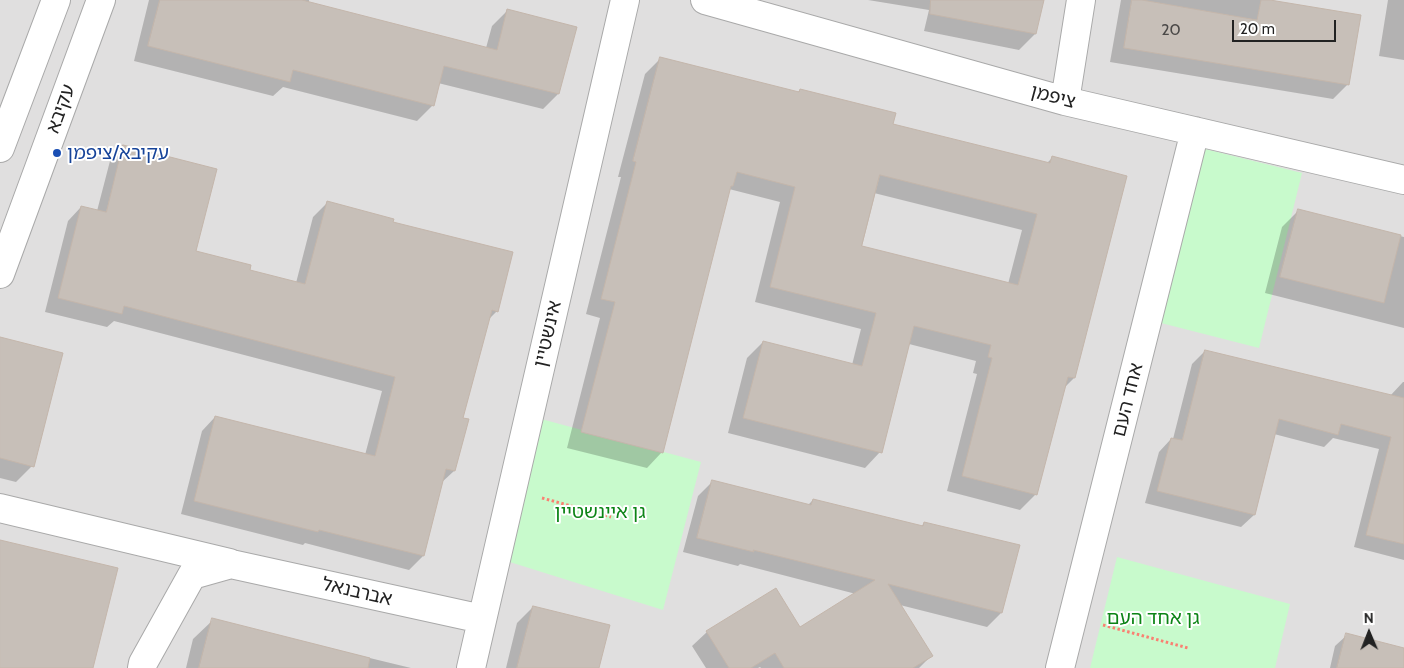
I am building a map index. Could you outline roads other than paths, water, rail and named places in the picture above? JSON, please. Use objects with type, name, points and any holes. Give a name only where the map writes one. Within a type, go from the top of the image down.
[{"type":"street","points":[[0,148],[56,0]]},
{"type":"street","name":"עקיבא","points":[[0,274],[101,0]]},
{"type":"street","name":"אינשטיין","points":[[471,668],[625,0]]},
{"type":"street","name":"ציפמן","points":[[705,0],[1065,101],[1404,180]]},
{"type":"street","points":[[1065,101],[1081,0]]},
{"type":"street","name":"אחד העם","points":[[1060,668],[1195,131]]},
{"type":"street","name":"אברבנאל","points":[[0,508],[231,564],[482,619]]},
{"type":"street","name":"אברבנאל","points":[[142,668],[192,575],[231,564]]},
{"type":"place","name":"עקיבא/ציפמן","points":[[57,153]]},
{"type":"park label","name":"גן איינשטיין","points":[[600,512]]},
{"type":"park label","name":"גן אחד העם","points":[[1153,618]]}]
